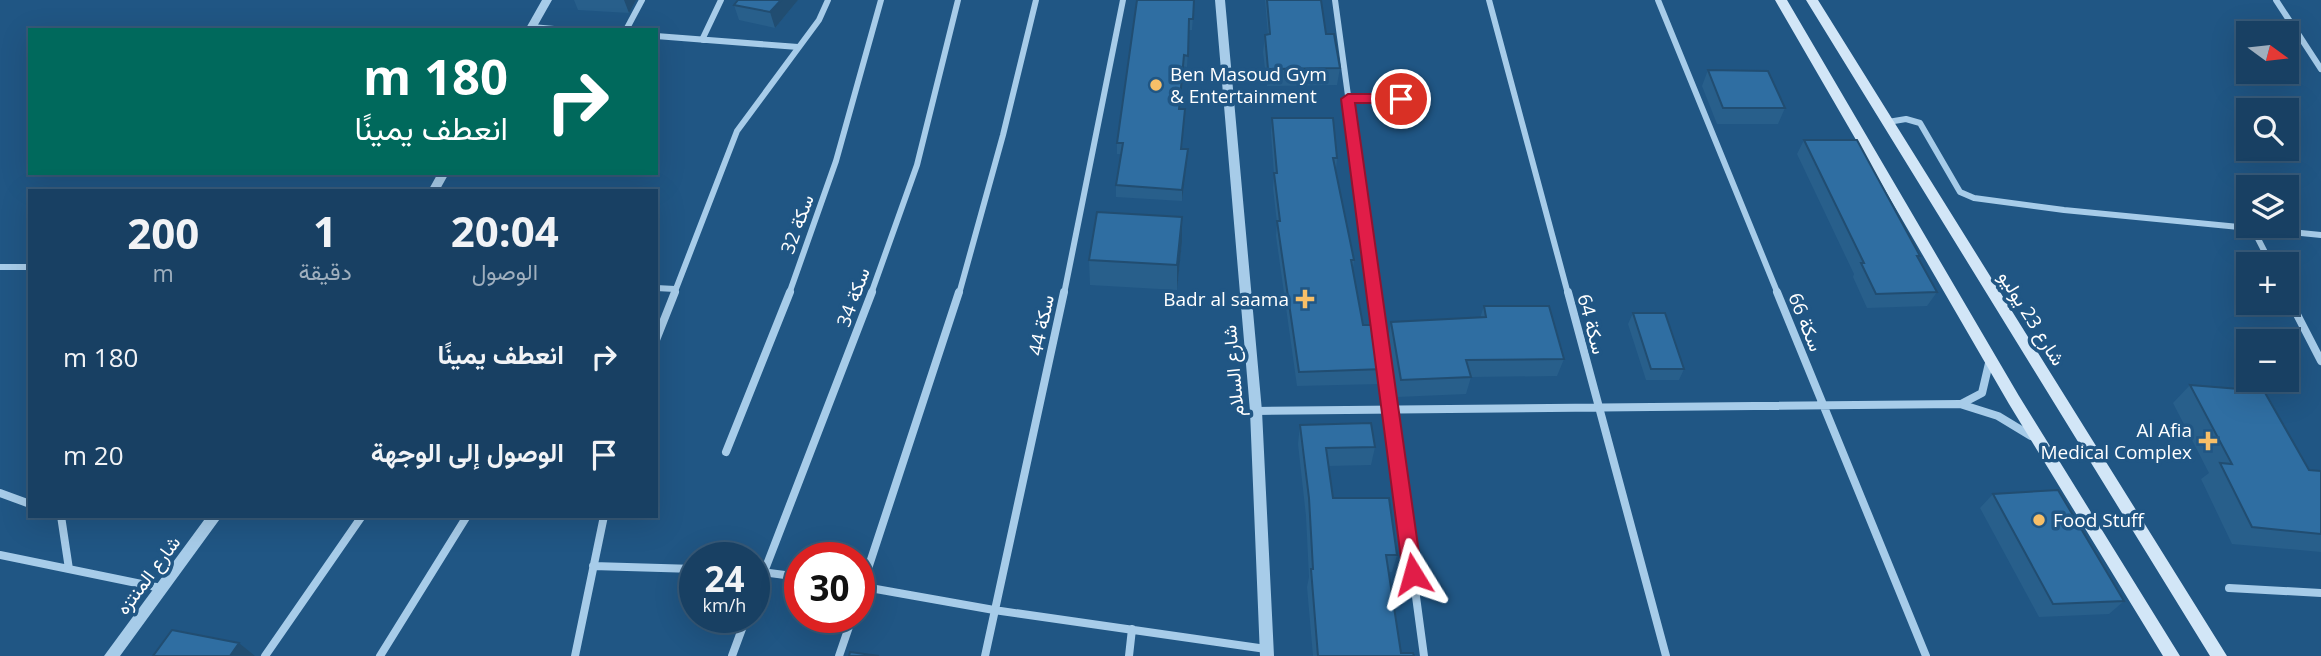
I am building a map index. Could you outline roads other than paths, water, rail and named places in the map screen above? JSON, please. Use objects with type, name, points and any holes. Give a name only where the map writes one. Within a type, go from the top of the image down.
[{"type":"main road","points":[[1781,0],[2040,442],[2172,656]]},
{"type":"main road","name":"شارع 23 يوليو","points":[[1812,0],[2219,656]]},
{"type":"street","points":[[532,28],[547,0]]},
{"type":"street","points":[[627,28],[642,0]]},
{"type":"street","points":[[702,40],[721,0]]},
{"type":"street","points":[[658,335],[737,131],[819,20],[828,0]]},
{"type":"street","name":"سكة 32","points":[[726,452],[787,300],[836,161],[881,0]]},
{"type":"street","name":"سكة 34","points":[[770,557],[867,306],[917,165],[958,0]]},
{"type":"street","points":[[875,545],[947,335],[1003,135],[1036,0]]},
{"type":"street","name":"سكة 44","points":[[985,656],[1088,182],[1123,0]]},
{"type":"street","name":"شارع السلام","points":[[1220,0],[1256,411],[1267,652]]},
{"type":"street","points":[[1335,0],[1424,656]]},
{"type":"street","name":"سكة 64","points":[[1489,0],[1666,656]]},
{"type":"street","name":"سكة 66","points":[[1658,0],[1926,656]]},
{"type":"street","points":[[2276,0],[2321,69]]},
{"type":"street","points":[[658,36],[798,47]]},
{"type":"street","points":[[1348,99],[1428,99]]},
{"type":"street","points":[[1888,121],[1906,119],[1920,123],[1960,192],[1974,198],[2236,227]]},
{"type":"street","points":[[2299,233],[2321,235]]},
{"type":"street","points":[[0,267],[28,267]]},
{"type":"street","points":[[658,288],[675,289]]},
{"type":"street","points":[[2297,315],[2321,360]]},
{"type":"street","points":[[1961,404],[1982,393],[1990,358]]},
{"type":"street","points":[[1256,411],[1961,404],[1991,412],[2014,423],[2040,442]]},
{"type":"street","points":[[0,492],[28,503]]},
{"type":"street","points":[[61,518],[69,569]]},
{"type":"street","name":"شارع المنتزه","points":[[111,656],[214,518]]},
{"type":"street","points":[[265,656],[361,518]]},
{"type":"street","points":[[380,656],[466,518]]},
{"type":"street","points":[[575,656],[604,518]]},
{"type":"street","points":[[0,555],[161,589]]},
{"type":"street","points":[[593,566],[679,569]]},
{"type":"street","points":[[2229,588],[2321,593]]},
{"type":"street","points":[[875,589],[994,610],[1132,629],[1267,652]]},
{"type":"street","points":[[1129,656],[1132,629]]},
{"type":"street","points":[[732,656],[741,633]]},
{"type":"street","points":[[839,656],[847,633]]},
{"type":"place","name":"Ben Masoud Gym & Entertainment","points":[[1156,85]]},
{"type":"place","name":"Badr al saama","points":[[1305,299]]},
{"type":"place","name":"Al Afia Medical Complex","points":[[2208,441]]},
{"type":"place","name":"Food Stuff","points":[[2039,520]]}]
